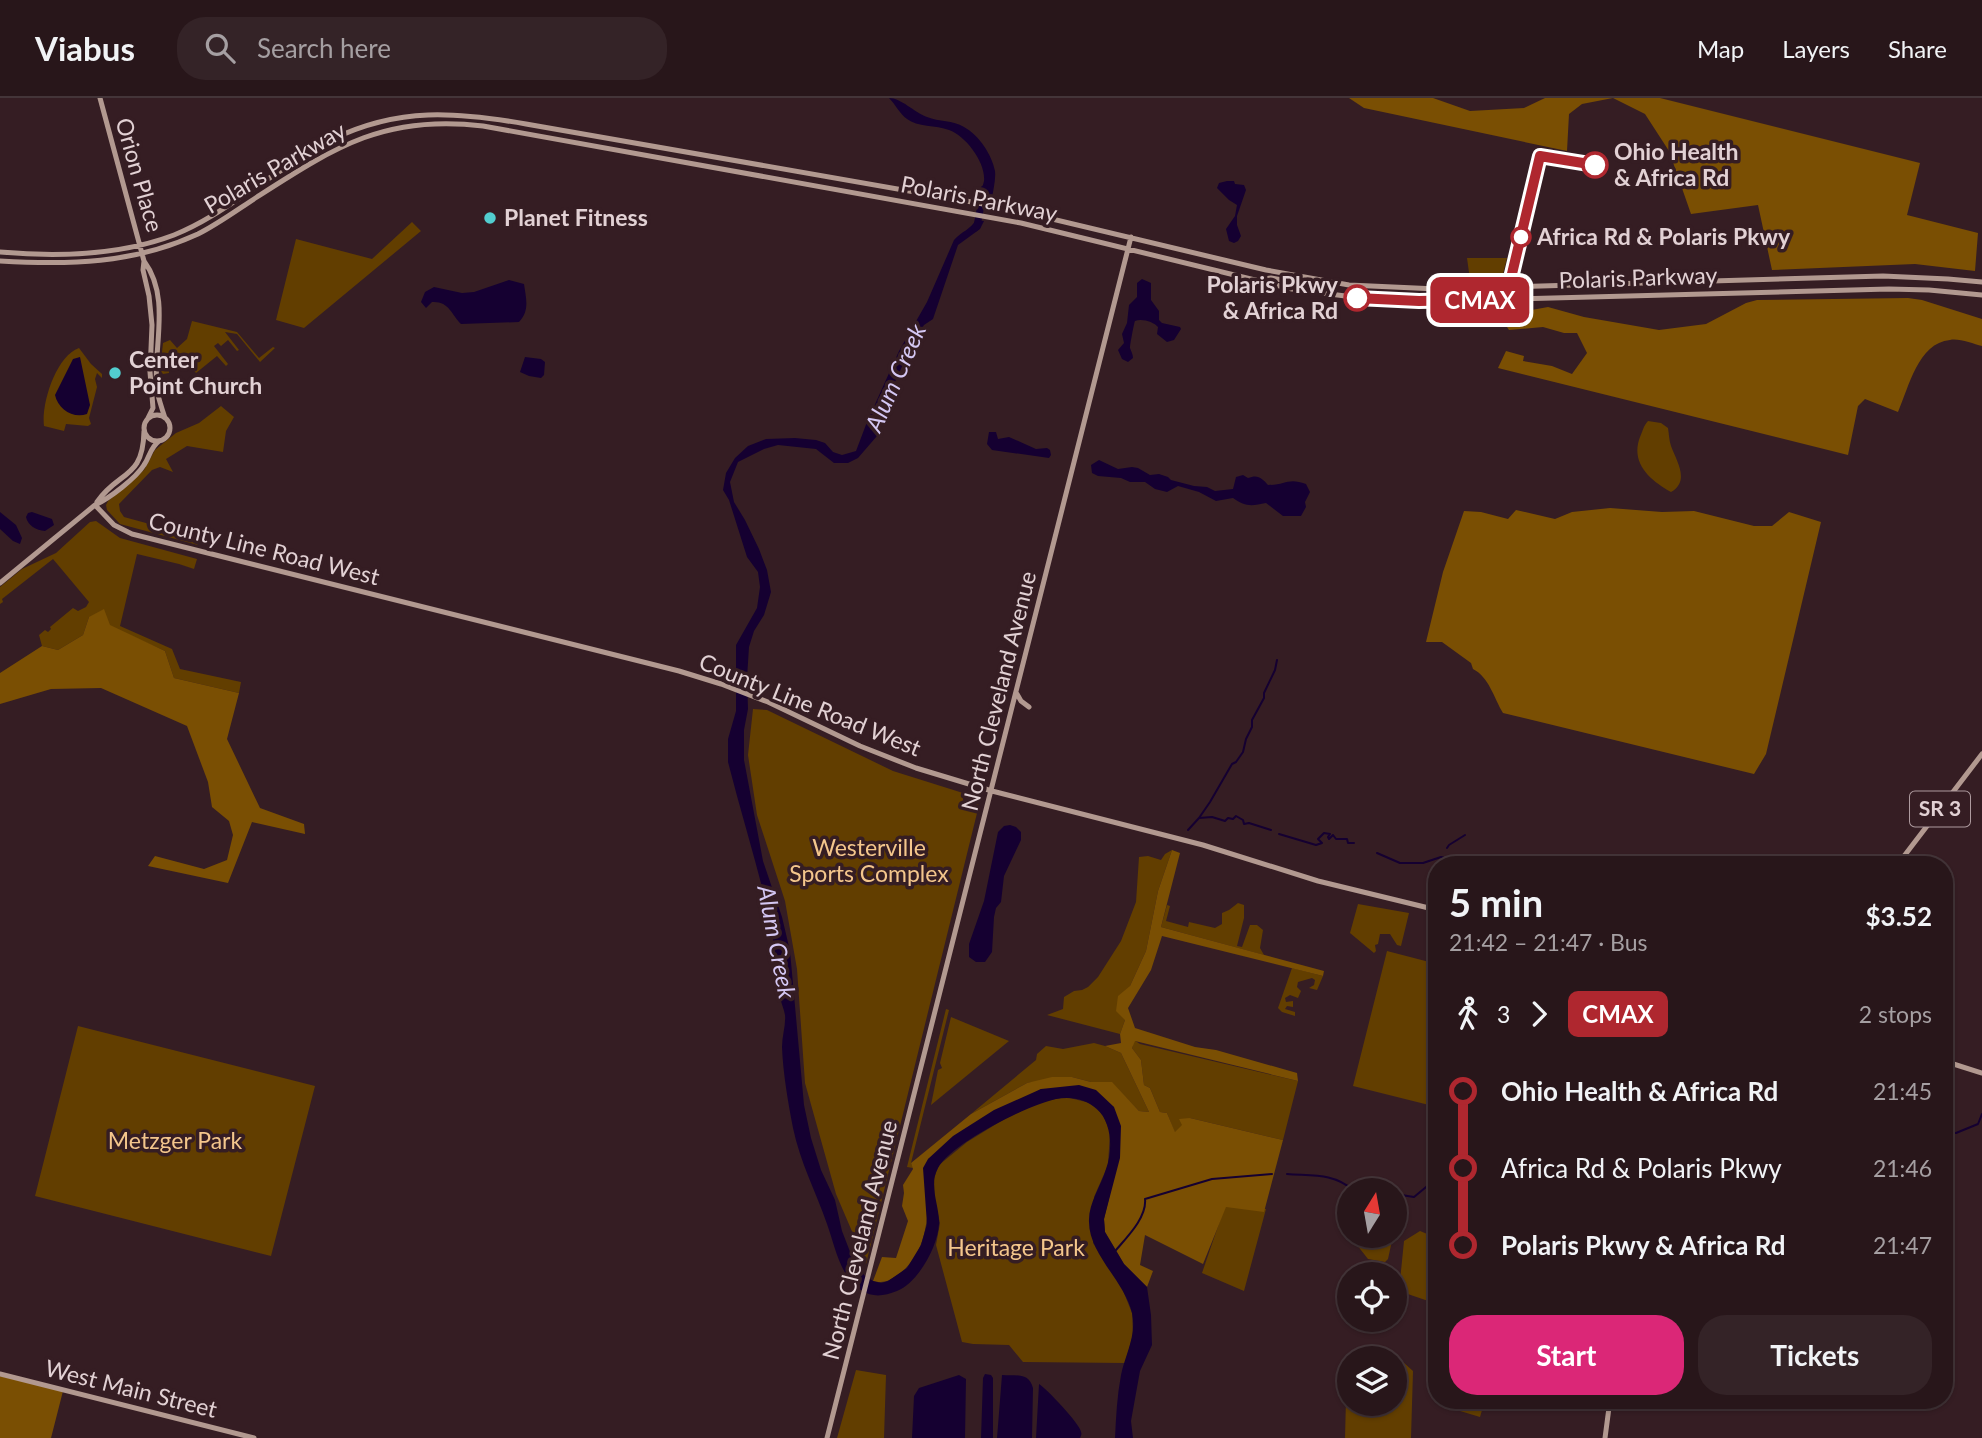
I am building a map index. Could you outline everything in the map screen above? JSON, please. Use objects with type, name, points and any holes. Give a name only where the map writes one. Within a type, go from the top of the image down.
[{"type":"main road","name":"Orion Place","points":[[100,98],[143,253],[152,326],[150,381],[153,408],[147,420]]},
{"type":"main road","name":"Polaris Parkway","points":[[0,252],[73,254],[141,245],[172,236],[196,225],[335,138],[376,124],[429,114],[464,114],[996,206],[1332,283],[1437,289],[1883,276],[1982,282]]},
{"type":"main road","name":"Polaris Parkway","points":[[0,261],[73,264],[143,253],[176,243],[212,226],[318,158],[345,144],[395,128],[433,123],[483,126],[993,218],[1321,294],[1419,301],[1886,289],[1982,295]]},
{"type":"main road","name":"North Cleveland Avenue","points":[[827,1438],[1131,237]]},
{"type":"main road","name":"Orion Place","points":[[144,261],[150,269],[158,304],[160,328],[157,381],[165,418]]},
{"type":"main road","points":[[1254,280],[1271,278],[1322,287],[1332,283]]},
{"type":"main road","points":[[150,381],[160,404]]},
{"type":"main road","points":[[0,583],[142,468],[151,448],[166,437],[170,430],[165,418],[157,415],[147,420],[143,452],[138,463],[95,505]]},
{"type":"main road","points":[[144,431],[151,440],[159,441]]},
{"type":"main road","name":"County Line Road West","points":[[95,505],[114,525],[132,534],[680,671],[768,702],[882,756],[916,768],[992,791],[1203,845],[1318,881],[1428,908]]},
{"type":"main road","points":[[1012,712],[1019,707],[1029,707],[1021,701],[1016,692]]},
{"type":"main road","name":"SR 3","points":[[1904,856],[1982,754]]},
{"type":"main road","points":[[1953,1063],[1982,1073]]},
{"type":"main road","name":"West Main Street","points":[[0,1374],[254,1438]]},
{"type":"main road","points":[[1605,1438],[1610,1409]]},
{"type":"green space","points":[[412,222],[421,231],[304,328],[276,320],[296,239],[372,259]]},
{"type":"green space","points":[[1467,258],[1507,258],[1502,278],[1490,281],[1470,280]]},
{"type":"green space","points":[[192,321],[237,332],[259,358],[275,348],[260,362],[237,334],[225,332],[239,350],[228,340],[221,346],[218,343],[214,346],[228,364],[226,366],[217,356],[196,373],[177,354],[168,361],[169,373],[163,374],[160,370],[163,343],[170,340],[177,348],[187,339]]},
{"type":"green space","points":[[79,348],[102,374],[102,378],[97,373],[95,379],[97,387],[89,418],[91,424],[66,424],[64,431],[44,426],[45,406],[57,370],[63,360]]},
{"type":"green space","points":[[221,406],[234,417],[226,431],[223,452],[187,446],[166,459],[173,472],[160,467],[152,470],[119,504],[124,517],[186,534],[198,545],[120,524],[107,510],[108,501],[144,470],[155,450],[176,433],[199,423]]},
{"type":"green space","points":[[1648,421],[1661,423],[1668,428],[1670,444],[1681,477],[1677,488],[1671,492],[1649,476],[1640,463],[1638,446]]},
{"type":"green space","points":[[96,521],[120,538],[197,559],[194,569],[137,554],[120,626],[172,649],[180,669],[241,682],[239,693],[174,678],[165,651],[89,617],[83,635],[58,650],[42,646],[39,635],[45,630],[48,632],[50,627],[73,608],[78,611],[89,602],[53,559],[2,599],[0,604],[0,587],[22,569],[56,553],[90,522]]},
{"type":"green space","name":"Westerville Sports Complex","points":[[753,709],[767,710],[893,771],[963,793],[963,800],[979,805],[866,1264],[836,1194],[805,1083],[797,969],[785,901],[757,815],[748,755]]},
{"type":"green space","points":[[1172,850],[1158,891],[1146,951],[1130,986],[1120,1034],[1047,1015],[1063,1009],[1064,997],[1088,987],[1098,977],[1121,941],[1136,902],[1139,857],[1148,856],[1161,860]]},
{"type":"green space","points":[[1238,903],[1244,905],[1244,918],[1237,946],[1242,947],[1250,925],[1257,925],[1263,930],[1260,948],[1264,955],[1161,927],[1167,905],[1170,906],[1166,921],[1188,927],[1189,922],[1215,928],[1222,924],[1222,913]]},
{"type":"green space","points":[[1358,904],[1409,913],[1401,946],[1397,945],[1390,934],[1380,934],[1374,953],[1350,933]]},
{"type":"green space","points":[[1387,951],[1428,962],[1428,1105],[1353,1086]]},
{"type":"green space","points":[[1292,968],[1323,976],[1317,990],[1309,988],[1314,985],[1315,980],[1312,978],[1298,982],[1297,987],[1301,991],[1298,998],[1290,995],[1285,998],[1286,1002],[1293,1001],[1293,1007],[1287,1006],[1285,1009],[1295,1012],[1295,1016],[1278,1008]]},
{"type":"green space","points":[[946,1009],[949,1010],[911,1163],[913,1168],[907,1167]]},
{"type":"green space","points":[[951,1017],[1009,1041],[931,1105],[938,1070],[942,1068],[940,1063]]},
{"type":"green space","name":"Metzger Park","points":[[78,1026],[315,1086],[271,1256],[35,1196]]},
{"type":"green space","points":[[1134,1040],[1140,1044],[1298,1081],[1283,1140],[1190,1118],[1175,1133],[1167,1113],[1160,1112],[1150,1088],[1144,1085],[1141,1060],[1132,1048]]},
{"type":"green space","points":[[1094,1043],[1121,1053],[1149,1112],[1139,1111],[1112,1083],[1091,1082],[1072,1077],[1027,1083],[971,1114],[1036,1060],[1037,1054],[1046,1046],[1063,1049]]},
{"type":"green space","name":"Heritage Park","points":[[1066,1097],[1090,1103],[1103,1115],[1110,1132],[1108,1165],[1094,1197],[1093,1243],[1122,1288],[1132,1313],[1133,1335],[1125,1363],[1023,1362],[1009,1345],[962,1342],[936,1245],[940,1223],[934,1178],[939,1165],[967,1142],[1006,1118],[1040,1102]]},
{"type":"green space","points":[[1225,1206],[1266,1209],[1244,1291],[1202,1273]]},
{"type":"green space","points":[[1420,1231],[1428,1234],[1428,1301],[1407,1294],[1407,1262],[1402,1262],[1407,1239]]},
{"type":"green space","points":[[1359,1248],[1390,1248],[1385,1262],[1368,1259]]},
{"type":"green space","points":[[1407,1366],[1413,1371],[1411,1438],[1345,1438],[1346,1416],[1407,1416]]},
{"type":"green space","points":[[856,1370],[886,1375],[884,1438],[837,1438]]},
{"type":"green space","points":[[1453,1409],[1482,1409],[1480,1417]]},
{"type":"shaded area","points":[[1349,98],[1433,98],[1470,111],[1524,108],[1545,98],[1613,98],[1582,104],[1569,114],[1567,151],[1364,108]]},
{"type":"shaded area","points":[[1613,98],[1660,98],[1920,163],[1907,215],[1978,233],[1975,271],[1915,264],[1772,270],[1758,205],[1691,214],[1669,151],[1645,114]]},
{"type":"shaded area","points":[[1908,298],[1982,319],[1982,346],[1954,340],[1939,343],[1930,349],[1916,368],[1898,412],[1865,399],[1858,406],[1848,455],[1498,368],[1506,351],[1524,356],[1523,361],[1552,366],[1572,374],[1587,353],[1577,333],[1564,333],[1543,327],[1509,330],[1507,327],[1510,318],[1526,311],[1548,307],[1584,317],[1659,330],[1706,324],[1757,300]]},
{"type":"shaded area","points":[[1610,508],[1662,512],[1694,511],[1754,526],[1772,526],[1789,512],[1821,522],[1766,754],[1754,774],[1503,713],[1487,682],[1473,669],[1471,663],[1442,642],[1426,642],[1443,572],[1464,511],[1508,519],[1516,510],[1555,519],[1572,512]]},
{"type":"shaded area","points":[[104,609],[110,625],[165,651],[174,678],[239,693],[227,739],[260,808],[304,824],[305,834],[252,822],[228,883],[148,866],[155,856],[204,869],[227,860],[233,835],[229,821],[212,807],[208,782],[187,726],[101,688],[51,689],[0,704],[0,673],[42,646],[58,650],[83,635],[89,617]]},
{"type":"shaded area","points":[[1172,850],[1180,853],[1161,927],[1324,971],[1323,976],[1162,936],[1151,970],[1128,1008],[1135,1028],[1195,1047],[1216,1050],[1297,1073],[1298,1081],[1135,1041],[1132,1048],[1141,1060],[1144,1085],[1150,1088],[1160,1112],[1167,1113],[1175,1132],[1182,1125],[1179,1119],[1190,1118],[1283,1140],[1264,1212],[1226,1207],[1203,1264],[1145,1235],[1140,1265],[1153,1271],[1147,1287],[1124,1264],[1105,1232],[1104,1219],[1110,1194],[1114,1107],[1041,1089],[928,1159],[927,1221],[918,1250],[899,1274],[884,1282],[873,1281],[882,1257],[896,1258],[908,1221],[902,1206],[903,1185],[913,1169],[911,1163],[971,1114],[1027,1083],[1052,1077],[1112,1082],[1139,1111],[1149,1112],[1121,1053],[1105,1046],[1121,1043],[1120,1034],[1125,1020],[1116,1011],[1118,996],[1130,986],[1146,951],[1158,891]]},
{"type":"shaded area","points":[[0,1376],[63,1391],[51,1438],[0,1438]]},
{"type":"water","points":[[889,98],[898,100],[927,117],[960,125],[975,135],[988,152],[995,171],[992,199],[976,195],[983,185],[984,174],[974,151],[962,138],[949,130],[911,122]]},
{"type":"water","points":[[1227,181],[1244,185],[1246,190],[1237,216],[1241,236],[1234,243],[1229,241],[1226,229],[1235,216],[1237,205],[1217,188],[1219,183]]},
{"type":"water","points":[[976,220],[984,221],[980,229],[958,245],[933,319],[924,325],[908,353],[883,409],[877,436],[858,458],[848,463],[834,463],[816,449],[778,445],[738,462],[730,482],[734,502],[759,549],[771,592],[749,647],[744,760],[763,861],[782,917],[790,951],[804,1105],[811,1138],[821,1170],[835,1200],[842,1231],[854,1262],[864,1275],[881,1283],[907,1268],[921,1245],[927,1224],[923,1168],[928,1159],[953,1136],[994,1110],[1041,1089],[1079,1085],[1096,1090],[1114,1107],[1121,1126],[1120,1158],[1104,1219],[1105,1232],[1124,1264],[1147,1287],[1151,1315],[1152,1345],[1140,1371],[1131,1421],[1133,1438],[1115,1438],[1120,1383],[1132,1337],[1133,1321],[1128,1302],[1101,1257],[1091,1234],[1091,1209],[1110,1154],[1110,1137],[1102,1115],[1088,1103],[1067,1098],[1043,1103],[992,1126],[946,1158],[938,1168],[934,1182],[939,1217],[935,1243],[926,1263],[905,1287],[888,1294],[865,1293],[843,1269],[793,1128],[782,1043],[785,1015],[778,987],[771,925],[728,762],[728,739],[736,711],[736,645],[757,608],[760,587],[758,572],[747,557],[729,500],[723,490],[726,473],[735,458],[748,446],[766,439],[816,440],[842,455],[856,451],[899,351],[927,302],[954,240]]},
{"type":"water","points":[[1142,279],[1151,283],[1151,300],[1159,311],[1159,320],[1181,329],[1174,340],[1167,342],[1157,334],[1158,327],[1154,324],[1144,320],[1135,321],[1130,348],[1133,358],[1128,362],[1122,359],[1118,350],[1124,343],[1122,334],[1127,323],[1129,305],[1137,297],[1137,283]]},
{"type":"water","points":[[509,280],[524,284],[526,309],[519,322],[461,324],[442,304],[432,302],[426,308],[421,302],[425,292],[434,287],[462,293],[474,292]]},
{"type":"water","points":[[80,357],[90,405],[87,414],[77,415],[67,412],[59,405],[55,395],[73,359]]},
{"type":"water","points":[[525,357],[545,362],[544,375],[541,378],[520,372]]},
{"type":"water","points":[[989,432],[996,432],[998,439],[1009,437],[1036,449],[1047,448],[1051,455],[1049,458],[992,450],[987,444]]},
{"type":"water","points":[[1099,460],[1118,469],[1138,468],[1150,475],[1159,474],[1171,480],[1215,491],[1233,489],[1236,477],[1243,475],[1248,478],[1260,477],[1268,485],[1300,482],[1306,484],[1310,492],[1301,516],[1283,516],[1266,503],[1249,505],[1233,498],[1216,501],[1199,492],[1178,486],[1167,492],[1155,489],[1145,482],[1098,476],[1092,473],[1091,465]]},
{"type":"water","points":[[0,512],[16,525],[22,538],[20,544],[0,529]]},
{"type":"water","points":[[32,512],[52,519],[54,525],[45,531],[33,527],[26,517]]},
{"type":"water","points":[[1010,825],[1021,832],[1021,840],[1004,876],[1001,902],[994,917],[992,952],[985,962],[976,962],[969,957],[969,944],[984,901],[998,832],[1004,826]]},
{"type":"water","points":[[985,1374],[993,1378],[993,1438],[981,1438]]},
{"type":"water","points":[[959,1375],[966,1379],[965,1438],[912,1438],[914,1396],[919,1388]]},
{"type":"water","points":[[1002,1375],[1025,1377],[1031,1383],[1032,1438],[997,1438]]},
{"type":"water","points":[[1039,1384],[1075,1422],[1081,1433],[1080,1438],[1036,1438]]},
{"type":"waterway","name":"Alum Creek","points":[[975,228],[984,189]]},
{"type":"waterway","points":[[166,366],[169,355],[173,356]]},
{"type":"waterway","points":[[1199,818],[1232,764],[1243,752],[1252,720],[1264,698],[1277,660]]},
{"type":"waterway","points":[[1188,830],[1199,818],[1212,817],[1225,821],[1236,816],[1243,820],[1244,824],[1271,830]]},
{"type":"waterway","points":[[1279,834],[1316,845],[1322,843],[1318,839],[1324,833],[1330,834],[1329,839],[1333,835],[1336,839],[1347,839],[1348,843],[1354,843]]},
{"type":"waterway","points":[[1447,848],[1465,835]]},
{"type":"waterway","points":[[1377,853],[1400,863],[1428,861]]},
{"type":"waterway","points":[[1953,1133],[1978,1124],[1982,1114]]},
{"type":"waterway","points":[[1116,1250],[1140,1219],[1145,1199],[1212,1179],[1272,1174]]},
{"type":"waterway","points":[[1287,1174],[1314,1175],[1337,1181]]},
{"type":"waterway","points":[[1407,1196],[1414,1197],[1428,1185]]},
{"type":"bus line","name":"CMAX","points":[[1357,298],[1419,301],[1506,299],[1540,156],[1595,165]]},
{"type":"place","name":"Ohio Health & Africa Rd","points":[[1595,165]]},
{"type":"place","name":"Planet Fitness","points":[[490,218]]},
{"type":"place","name":"Africa Rd & Polaris Pkwy","points":[[1521,237]]},
{"type":"place","name":"Polaris Pkwy & Africa Rd","points":[[1357,298]]},
{"type":"place","name":"Center Point Church","points":[[115,373]]}]
